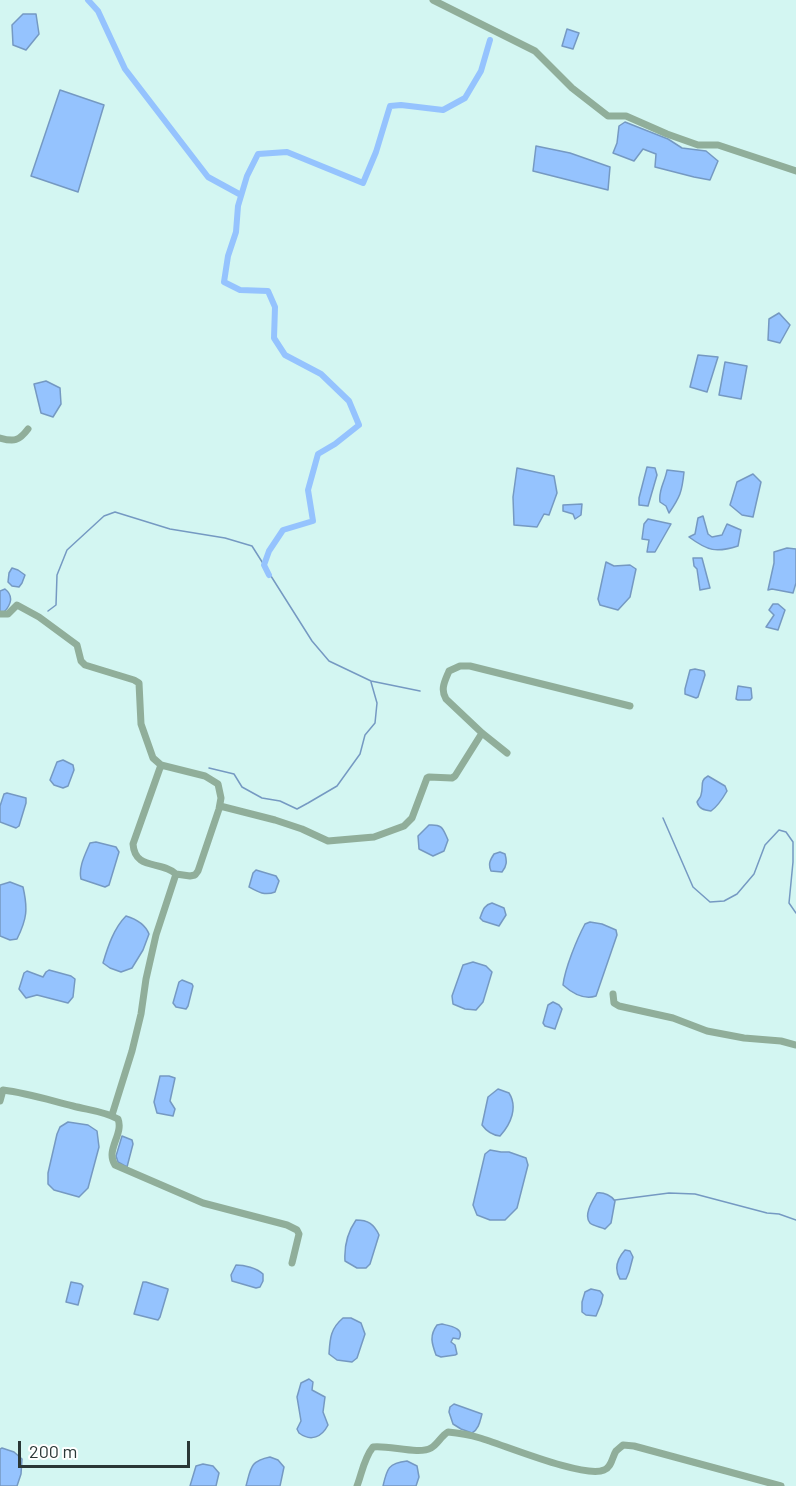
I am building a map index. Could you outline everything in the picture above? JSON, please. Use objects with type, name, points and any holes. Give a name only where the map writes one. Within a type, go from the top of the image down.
[{"type":"street","points":[[433,0],[535,51],[572,88],[608,116],[626,116],[698,145],[718,145],[796,171]]},
{"type":"street","points":[[0,438],[15,441],[22,437],[28,429]]},
{"type":"street","points":[[0,614],[8,614],[17,605],[39,617],[77,645],[81,661],[85,665],[139,683],[141,724],[153,758],[161,765],[205,776],[218,784],[220,806],[195,875],[176,874],[171,870],[142,861],[134,852],[133,844],[161,765]]},
{"type":"street","points":[[507,753],[446,699],[443,688],[449,671],[459,666],[470,666],[630,706]]},
{"type":"street","points":[[220,806],[275,820],[328,841],[374,837],[404,826],[412,818],[427,778],[455,776],[482,733]]},
{"type":"street","points":[[112,1115],[132,1051],[156,935],[176,874]]},
{"type":"street","points":[[613,994],[614,1003],[619,1006],[673,1018],[707,1031],[796,1045]]},
{"type":"street","points":[[0,1101],[2,1090],[33,1095],[112,1115],[118,1119],[120,1124],[112,1153],[115,1166],[203,1203],[287,1225],[297,1230],[299,1234],[292,1263]]},
{"type":"street","points":[[357,1486],[364,1463],[373,1447],[389,1446],[417,1451],[426,1450],[433,1448],[448,1432],[479,1438],[582,1470],[596,1472],[606,1470],[615,1452],[623,1445],[781,1486]]},
{"type":"water","points":[[23,14],[36,14],[39,34],[26,50],[13,45],[12,25]]},
{"type":"water","points":[[567,29],[579,33],[573,49],[562,46]]},
{"type":"water","points":[[60,90],[104,105],[78,192],[31,176]]},
{"type":"water","points":[[625,122],[668,139],[682,148],[706,151],[718,161],[710,180],[655,167],[656,154],[643,149],[634,161],[613,153],[619,126]]},
{"type":"water","points":[[536,146],[570,153],[610,167],[608,190],[533,171]]},
{"type":"water","points":[[779,313],[790,325],[780,343],[768,340],[769,319]]},
{"type":"water","points":[[698,355],[718,357],[707,392],[690,387]]},
{"type":"water","points":[[725,362],[747,366],[741,399],[719,395]]},
{"type":"water","points":[[46,381],[60,388],[61,404],[53,417],[41,413],[34,384]]},
{"type":"water","points":[[647,467],[655,468],[657,475],[648,506],[639,505]]},
{"type":"water","points":[[517,468],[554,476],[557,493],[549,515],[544,514],[537,527],[514,525],[513,497]]},
{"type":"water","points":[[667,470],[684,472],[680,494],[669,513],[666,506],[660,502]]},
{"type":"water","points":[[753,474],[761,482],[753,517],[742,515],[730,505],[737,482]]},
{"type":"water","points":[[582,504],[581,515],[575,519],[573,514],[563,511],[563,505]]},
{"type":"water","points":[[703,516],[708,534],[712,537],[722,535],[727,524],[741,530],[738,546],[724,550],[712,549],[689,537],[695,534],[698,518]]},
{"type":"water","points":[[648,519],[671,524],[655,552],[647,552],[649,540],[642,539],[644,524]]},
{"type":"water","points":[[787,548],[796,549],[796,583],[793,593],[768,590],[774,552]]},
{"type":"water","points":[[693,558],[702,558],[710,588],[700,590]]},
{"type":"water","points":[[606,562],[614,566],[630,565],[636,569],[630,597],[618,610],[600,605],[598,599]]},
{"type":"water","points":[[12,568],[25,575],[19,587],[12,586],[8,582]]},
{"type":"water","points":[[5,589],[10,595],[10,600],[4,612],[0,612],[0,591]]},
{"type":"water","points":[[773,604],[778,604],[785,610],[778,630],[766,627],[774,615],[769,610]]},
{"type":"water","points":[[690,670],[704,671],[705,675],[696,698],[685,694]]},
{"type":"water","points":[[738,686],[751,688],[752,698],[750,700],[736,699]]},
{"type":"water","points":[[63,760],[73,765],[74,770],[68,786],[63,788],[54,785],[50,780],[57,762]]},
{"type":"water","points":[[708,776],[725,786],[727,791],[711,811],[702,809],[697,802],[701,796],[703,782]]},
{"type":"water","points":[[4,794],[26,798],[19,826],[16,828],[0,822],[0,806]]},
{"type":"water","points":[[429,825],[442,828],[448,840],[444,851],[433,856],[419,849],[418,836]]},
{"type":"water","points":[[96,842],[116,847],[119,852],[109,885],[105,887],[81,879],[81,870],[90,843]]},
{"type":"water","points":[[500,852],[505,854],[505,868],[502,872],[491,871],[491,858]]},
{"type":"water","points":[[256,870],[276,876],[279,881],[275,892],[259,892],[249,887]]},
{"type":"water","points":[[10,882],[23,887],[26,908],[25,920],[17,939],[10,940],[0,936],[0,885]]},
{"type":"water","points":[[492,903],[504,908],[506,915],[499,926],[480,918],[485,907]]},
{"type":"water","points":[[126,916],[140,922],[149,934],[132,968],[121,972],[103,963],[109,944]]},
{"type":"water","points":[[590,922],[616,930],[617,935],[596,996],[587,997],[574,993],[563,985],[575,945],[585,924]]},
{"type":"water","points":[[473,962],[486,966],[492,972],[483,1002],[476,1010],[465,1009],[453,1004],[452,996],[463,965]]},
{"type":"water","points":[[49,970],[75,979],[73,997],[68,1003],[37,995],[26,998],[19,989],[24,973],[27,971],[43,977]]},
{"type":"water","points":[[182,980],[193,986],[186,1009],[176,1007],[173,1003],[179,982]]},
{"type":"water","points":[[553,1002],[562,1009],[555,1029],[543,1023],[548,1005]]},
{"type":"water","points":[[160,1076],[175,1078],[170,1101],[175,1109],[173,1116],[157,1113],[154,1102]]},
{"type":"water","points":[[498,1089],[509,1093],[513,1104],[510,1121],[500,1136],[490,1133],[482,1125],[488,1097]]},
{"type":"water","points":[[68,1122],[88,1125],[97,1131],[99,1147],[88,1188],[79,1197],[54,1190],[48,1184],[48,1173],[57,1134],[60,1127]]},
{"type":"water","points":[[122,1136],[132,1140],[133,1144],[127,1167],[118,1162],[116,1156]]},
{"type":"water","points":[[490,1150],[509,1152],[526,1158],[528,1165],[517,1208],[505,1220],[490,1220],[477,1215],[473,1205],[485,1154]]},
{"type":"water","points":[[597,1193],[608,1195],[615,1201],[611,1223],[605,1229],[591,1224],[588,1220],[589,1208]]},
{"type":"water","points":[[356,1220],[370,1223],[379,1235],[370,1264],[366,1268],[357,1268],[345,1261],[347,1239]]},
{"type":"water","points":[[625,1250],[630,1251],[633,1257],[626,1279],[620,1279],[617,1264]]},
{"type":"water","points":[[236,1265],[250,1267],[263,1274],[260,1287],[256,1288],[232,1281],[231,1275]]},
{"type":"water","points":[[71,1282],[83,1286],[78,1305],[66,1302]]},
{"type":"water","points":[[143,1282],[168,1289],[158,1320],[134,1314]]},
{"type":"water","points":[[591,1289],[600,1291],[603,1295],[596,1316],[582,1312],[585,1292]]},
{"type":"water","points":[[343,1318],[351,1318],[361,1323],[365,1334],[357,1358],[352,1362],[337,1360],[329,1354],[333,1330]]},
{"type":"water","points":[[437,1325],[456,1328],[460,1332],[459,1339],[453,1338],[451,1342],[455,1345],[457,1354],[455,1355],[441,1357],[436,1355],[432,1336]]},
{"type":"water","points":[[309,1379],[313,1382],[312,1390],[325,1397],[323,1412],[328,1425],[323,1433],[312,1438],[303,1436],[297,1429],[301,1421],[297,1397],[301,1383]]},
{"type":"water","points":[[454,1404],[482,1414],[478,1427],[472,1433],[453,1424],[449,1412],[450,1407]]},
{"type":"water","points":[[0,1449],[14,1452],[22,1459],[17,1486],[0,1486]]},
{"type":"water","points":[[270,1457],[278,1460],[284,1467],[280,1486],[246,1486],[252,1466]]},
{"type":"water","points":[[407,1461],[417,1466],[419,1477],[416,1486],[383,1486],[389,1468],[396,1463]]},
{"type":"water","points":[[203,1464],[213,1466],[219,1473],[216,1486],[190,1486],[196,1466]]},
{"type":"waterway","points":[[88,0],[98,11],[125,69],[208,177],[241,195]]},
{"type":"waterway","points":[[269,575],[264,565],[269,551],[283,530],[313,521],[308,490],[318,454],[359,425],[349,401],[321,374],[285,355],[274,338],[275,307],[268,291],[240,290],[224,282],[228,256],[236,232],[238,206],[247,176],[258,154],[287,152],[363,183],[376,152],[390,106],[401,105],[443,110],[465,98],[481,71],[490,40]]},
{"type":"waterway","points":[[48,611],[56,605],[57,575],[67,550],[104,516],[115,512],[170,529],[225,538],[252,546],[312,641],[329,661],[371,681],[420,691]]},
{"type":"waterway","points":[[209,768],[234,774],[242,787],[262,798],[280,801],[297,809],[337,786],[360,754],[365,735],[375,723],[377,703],[371,682]]},
{"type":"waterway","points":[[663,818],[693,887],[710,902],[724,901],[737,894],[754,874],[765,845],[779,830],[786,832],[793,842],[789,903],[796,913]]},
{"type":"waterway","points":[[615,1200],[669,1193],[695,1194],[796,1220]]}]
